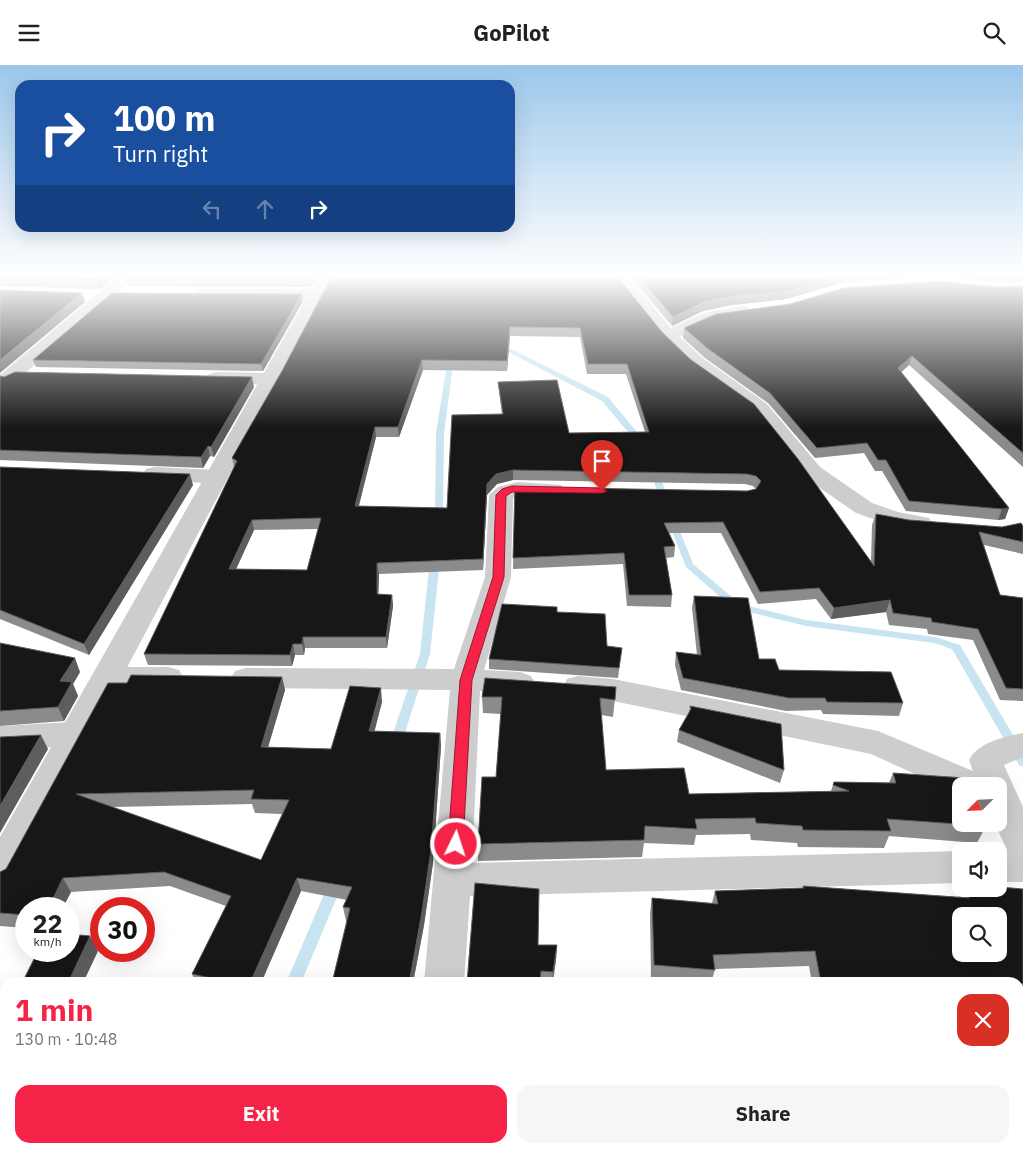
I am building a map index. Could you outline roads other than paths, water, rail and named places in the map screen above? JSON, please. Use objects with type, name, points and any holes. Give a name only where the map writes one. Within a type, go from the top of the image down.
[{"type":"street","points":[[10,372],[68,327]]},
{"type":"street","points":[[0,871],[73,734],[107,677],[300,327]]},
{"type":"street","points":[[661,327],[697,363],[760,408],[812,472],[855,503],[893,519],[943,525]]},
{"type":"street","points":[[668,336],[688,327]]},
{"type":"street","points":[[10,372],[42,375]]},
{"type":"street","points":[[202,377],[272,379]]},
{"type":"street","points":[[128,473],[217,477]]},
{"type":"street","points":[[445,977],[453,880],[454,680],[498,577],[501,495],[512,489],[579,490]]},
{"type":"street","points":[[107,677],[454,680],[613,690],[878,743],[957,777]]},
{"type":"street","points":[[0,738],[73,734]]},
{"type":"street","points":[[992,777],[985,760],[1017,746]]},
{"type":"street","points":[[1008,814],[1023,847]]},
{"type":"street","points":[[1007,866],[1023,866]]},
{"type":"street","points":[[453,880],[952,867]]},
{"type":"waterway","points":[[497,344],[605,399],[642,443]]},
{"type":"waterway","points":[[439,520],[440,433],[451,358]]},
{"type":"waterway","points":[[655,472],[665,503]]},
{"type":"waterway","points":[[672,521],[689,565],[737,606],[806,623],[935,640],[956,647],[1023,762]]},
{"type":"waterway","points":[[395,745],[425,654],[435,560]]},
{"type":"waterway","points":[[296,977],[335,885]]}]
